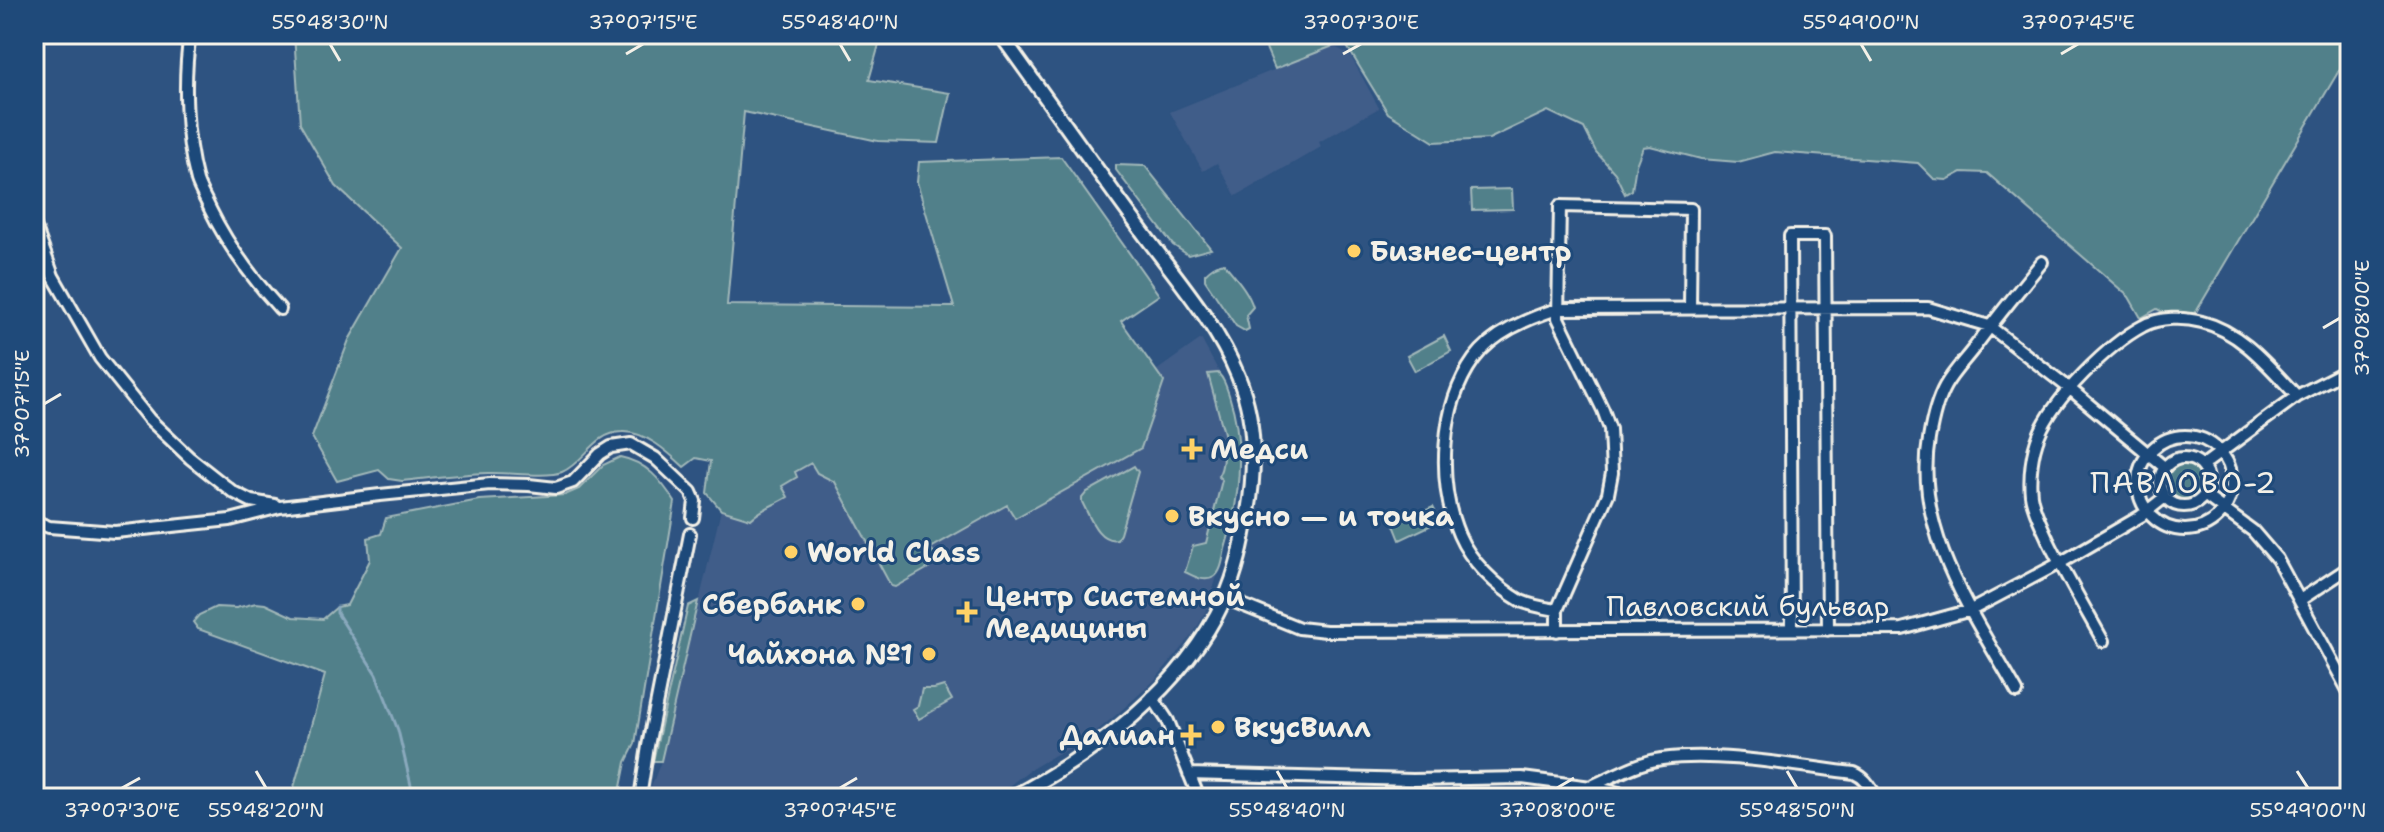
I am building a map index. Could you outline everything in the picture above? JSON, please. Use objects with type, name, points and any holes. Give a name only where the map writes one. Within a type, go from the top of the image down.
[{"type":"main road","points":[[1000,34],[1226,351],[1239,377],[1254,447],[1253,477],[1241,551],[1225,598],[1196,647],[1152,697],[1090,749],[1011,798]]},
{"type":"street","points":[[190,34],[186,83],[189,130],[198,182],[240,262],[280,309]]},
{"type":"street","points":[[1557,631],[1557,610],[1608,494],[1613,450],[1603,410],[1558,318],[1560,206],[1691,209],[1690,308]]},
{"type":"street","points":[[34,223],[53,276],[100,358],[149,419],[190,458],[233,492],[251,501],[280,507]]},
{"type":"street","points":[[1792,629],[1790,236],[1825,236],[1828,630]]},
{"type":"street","points":[[2017,692],[1940,547],[1927,490],[1926,454],[1943,388],[2042,262]]},
{"type":"street","points":[[1557,610],[1523,602],[1499,585],[1477,562],[1460,536],[1445,488],[1446,429],[1458,392],[1474,358],[1496,338],[1527,319],[1557,309],[1928,308],[1989,326],[2164,467]]},
{"type":"street","points":[[2103,641],[2060,563],[2031,496],[2031,469],[2039,434],[2069,388],[2144,325],[2179,319],[2203,322],[2239,340],[2297,396]]},
{"type":"street","points":[[2202,466],[2297,396],[2350,369]]},
{"type":"street","points":[[2176,436],[2193,436],[2209,441],[2222,452],[2230,465],[2233,480],[2225,510],[2215,521],[2187,531],[2172,529],[2148,512],[2142,501],[2138,477],[2148,453],[2160,443],[2176,436]]},
{"type":"street","points":[[34,521],[49,527],[115,532],[230,520],[280,507],[490,484],[556,488],[573,482],[611,447],[631,444],[655,458],[691,492],[695,501],[693,518]]},
{"type":"street","points":[[2179,458],[2196,460],[2202,466],[2208,480],[2204,495],[2198,502],[2180,506],[2165,497],[2159,482],[2164,467],[2179,458]]},
{"type":"street","points":[[2204,495],[2253,531],[2277,559],[2350,694]]},
{"type":"street","name":"Павловский бульвар","points":[[1225,598],[1299,628],[1326,631],[1902,629],[1971,610],[2148,512],[2165,497]]},
{"type":"street","points":[[640,798],[690,534]]},
{"type":"street","points":[[2300,600],[2350,567]]},
{"type":"street","points":[[1152,697],[1168,721],[1199,798]]},
{"type":"street","points":[[1591,787],[1641,764],[1661,759],[1725,758],[1854,773],[1869,784],[1877,798]]},
{"type":"street","points":[[1189,774],[1413,780],[1522,778],[1643,798]]},
{"type":"shaded area","points":[[1333,46],[1350,55],[1379,108],[1319,142],[1321,147],[1236,196],[1217,163],[1203,171],[1170,112]]},
{"type":"shaded area","points":[[1201,339],[1225,383],[1234,412],[1239,451],[1230,534],[1206,612],[1193,634],[1154,681],[1115,716],[1081,744],[1055,755],[1005,789],[986,798],[647,798],[661,761],[721,510],[752,519],[761,509],[771,508],[788,497],[781,486],[794,472],[811,462],[817,473],[835,482],[939,562],[931,548],[1007,505],[1016,518],[1159,393],[1163,382],[1156,371]]},
{"type":"green space","points":[[294,34],[882,34],[869,80],[950,93],[939,143],[878,141],[744,112],[727,305],[954,307],[917,182],[919,162],[1061,157],[1159,295],[1121,321],[1164,382],[1141,448],[1015,518],[1007,505],[931,548],[939,562],[895,587],[891,586],[835,482],[817,473],[811,463],[795,472],[797,477],[782,486],[788,497],[751,519],[721,510],[707,493],[711,461],[696,458],[684,467],[656,444],[639,435],[622,432],[604,437],[570,468],[555,474],[496,473],[402,481],[389,479],[379,470],[337,481],[312,437],[349,340],[402,248],[336,186],[300,124]]},
{"type":"green space","points":[[1260,34],[1331,34],[1333,46],[1275,69]]},
{"type":"green space","points":[[1350,34],[2350,34],[2350,52],[2196,312],[2188,319],[2170,316],[2157,309],[2141,318],[2129,297],[1987,173],[1962,172],[1947,180],[1934,179],[1918,163],[1775,152],[1738,162],[1701,159],[1650,146],[1643,147],[1632,190],[1625,194],[1615,173],[1596,152],[1584,128],[1548,111],[1489,139],[1434,142],[1388,113],[1348,48]]},
{"type":"green space","points":[[1116,165],[1145,166],[1211,249],[1188,255],[1173,245],[1116,170]]},
{"type":"green space","points":[[1512,189],[1513,209],[1472,210],[1471,190]]},
{"type":"green space","points":[[1224,263],[1245,289],[1253,307],[1246,315],[1249,329],[1245,331],[1236,326],[1205,280],[1209,270]]},
{"type":"green space","points":[[1444,336],[1451,351],[1415,371],[1407,356]]},
{"type":"green space","points":[[1218,373],[1226,386],[1234,414],[1239,472],[1234,511],[1220,568],[1214,577],[1203,579],[1185,572],[1193,546],[1206,543],[1222,480],[1218,476],[1227,444],[1208,374]]},
{"type":"green space","points":[[620,457],[638,463],[652,473],[675,502],[635,744],[626,762],[619,797],[291,798],[325,675],[198,629],[193,622],[199,615],[216,607],[236,608],[256,603],[293,617],[323,619],[337,607],[347,605],[370,560],[368,538],[381,534],[386,518],[479,500],[565,495],[579,489],[603,465]]},
{"type":"green space","points":[[2184,463],[2198,469],[2204,483],[2198,497],[2184,503],[2170,497],[2164,483],[2170,469]]},
{"type":"green space","points":[[1134,466],[1138,472],[1120,534],[1117,539],[1110,539],[1095,528],[1082,498],[1087,492]]},
{"type":"green space","points":[[1433,507],[1440,521],[1400,540],[1394,525]]},
{"type":"green space","points":[[698,601],[661,761],[653,761],[688,606]]},
{"type":"green space","points":[[944,686],[952,700],[919,719],[913,709],[918,706],[922,689]]},
{"type":"waterway","points":[[337,607],[337,613],[376,674],[398,730],[414,798]]},
{"type":"place","name":"Бизнес-центр","points":[[1354,251]]},
{"type":"place","name":"Медси","points":[[1192,449]]},
{"type":"place","name":"Вкусно — и точка","points":[[1172,516]]},
{"type":"place","name":"World Class","points":[[791,552]]},
{"type":"place","name":"Сбербанк","points":[[858,604]]},
{"type":"place","name":"Центр Системной Медицины","points":[[967,612]]},
{"type":"place","name":"Чайхона №1","points":[[929,654]]},
{"type":"place","name":"ВкусВилл","points":[[1218,727]]},
{"type":"place","name":"Далиан","points":[[1191,735]]},
{"type":"district","name":"ПАВЛОВО-2","points":[[2184,483]]}]
